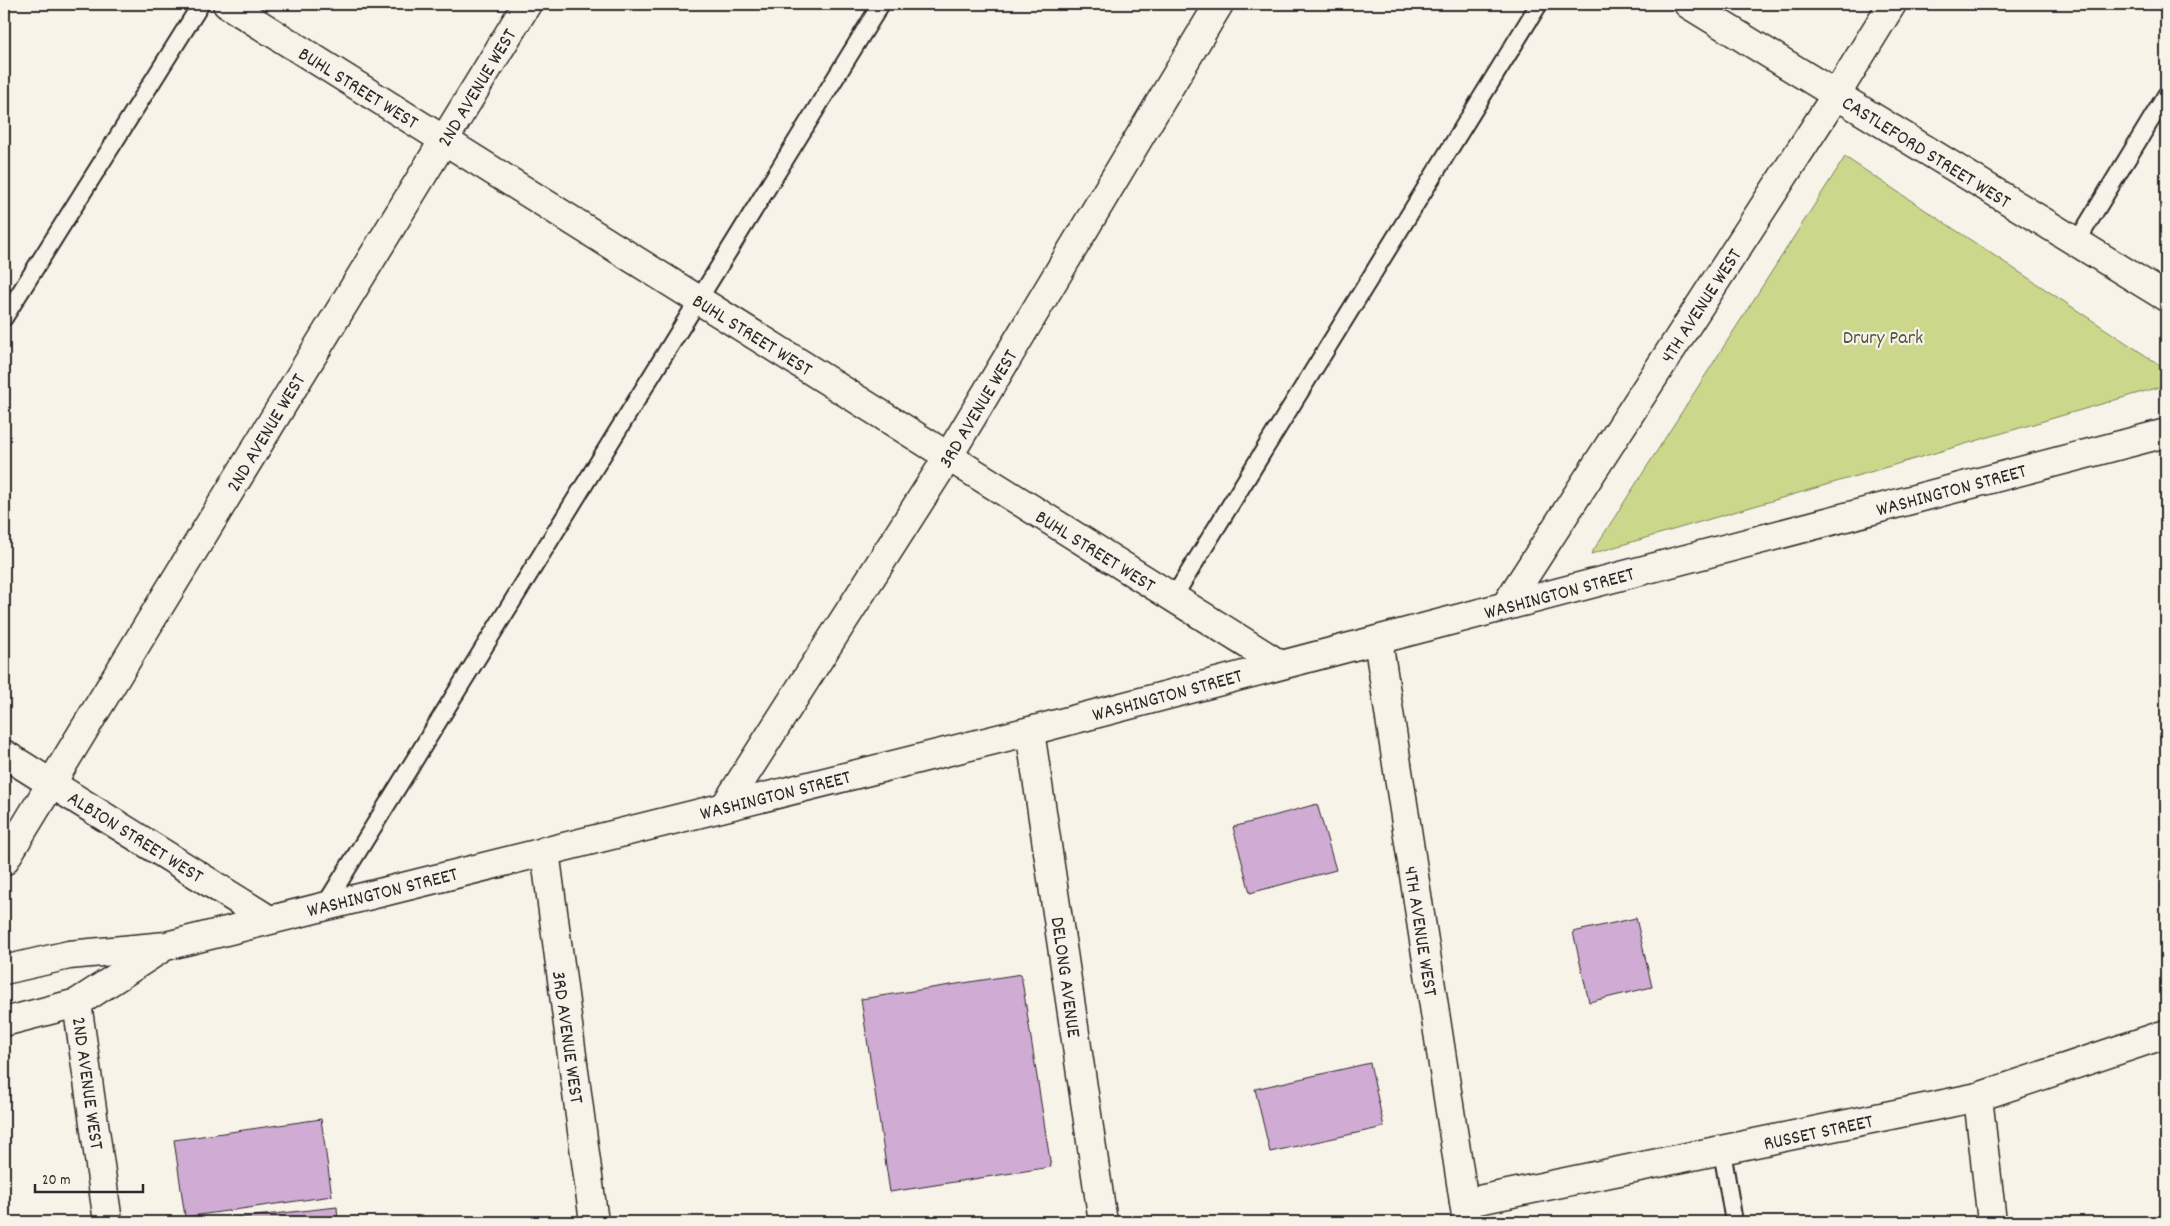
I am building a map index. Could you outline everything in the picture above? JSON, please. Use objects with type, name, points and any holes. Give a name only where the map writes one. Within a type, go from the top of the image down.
[{"type":"street","name":"BUHL STREET WEST","points":[[227,4],[1279,664]]},
{"type":"street","name":"2ND AVENUE WEST","points":[[4,861],[527,4]]},
{"type":"street","name":"3RD AVENUE WEST","points":[[725,806],[948,457],[1219,4]]},
{"type":"street","name":"CASTLEFORD STREET WEST","points":[[1688,4],[2166,298]]},
{"type":"street","name":"4TH AVENUE WEST","points":[[1506,605],[1836,95],[1892,4]]},
{"type":"street","name":"WASHINGTON STREET","points":[[4,970],[69,955],[166,946],[268,919],[1030,731],[1279,664],[1378,640],[2166,433]]},
{"type":"street","name":"4TH AVENUE WEST","points":[[1378,640],[1465,1213]]},
{"type":"street","name":"DELONG AVENUE","points":[[1030,731],[1103,1222]]},
{"type":"street","name":"ALBION STREET WEST","points":[[4,754],[268,919]]},
{"type":"street","name":"3RD AVENUE WEST","points":[[545,851],[594,1222]]},
{"type":"street","name":"WASHINGTON STREET","points":[[4,1022],[78,1003],[166,946]]},
{"type":"street","name":"2ND AVENUE WEST","points":[[78,1003],[108,1222]]},
{"type":"street","name":"RUSSET STREET","points":[[1465,1213],[1722,1151],[1978,1097],[2166,1034]]},
{"type":"street","points":[[1978,1097],[1992,1222]]},
{"type":"lane","points":[[4,318],[201,4]]},
{"type":"lane","points":[[325,905],[881,4]]},
{"type":"lane","points":[[1173,598],[1540,4]]},
{"type":"lane","points":[[2076,243],[2166,95]]},
{"type":"lane","points":[[1722,1151],[1734,1222]]},
{"type":"green space","name":"Drury Park","points":[[1845,157],[2166,369],[2166,385],[1591,554]]},
{"type":"building","points":[[1317,804],[1336,870],[1250,893],[1233,827]]},
{"type":"building","points":[[1636,918],[1652,987],[1589,1002],[1573,932]]},
{"type":"building","points":[[1021,974],[1051,1167],[890,1192],[861,999]]},
{"type":"building","points":[[1370,1063],[1384,1127],[1270,1152],[1255,1089]]},
{"type":"building","points":[[321,1119],[332,1196],[185,1217],[174,1140]]},
{"type":"building","points":[[337,1207],[338,1222],[201,1222]]}]
